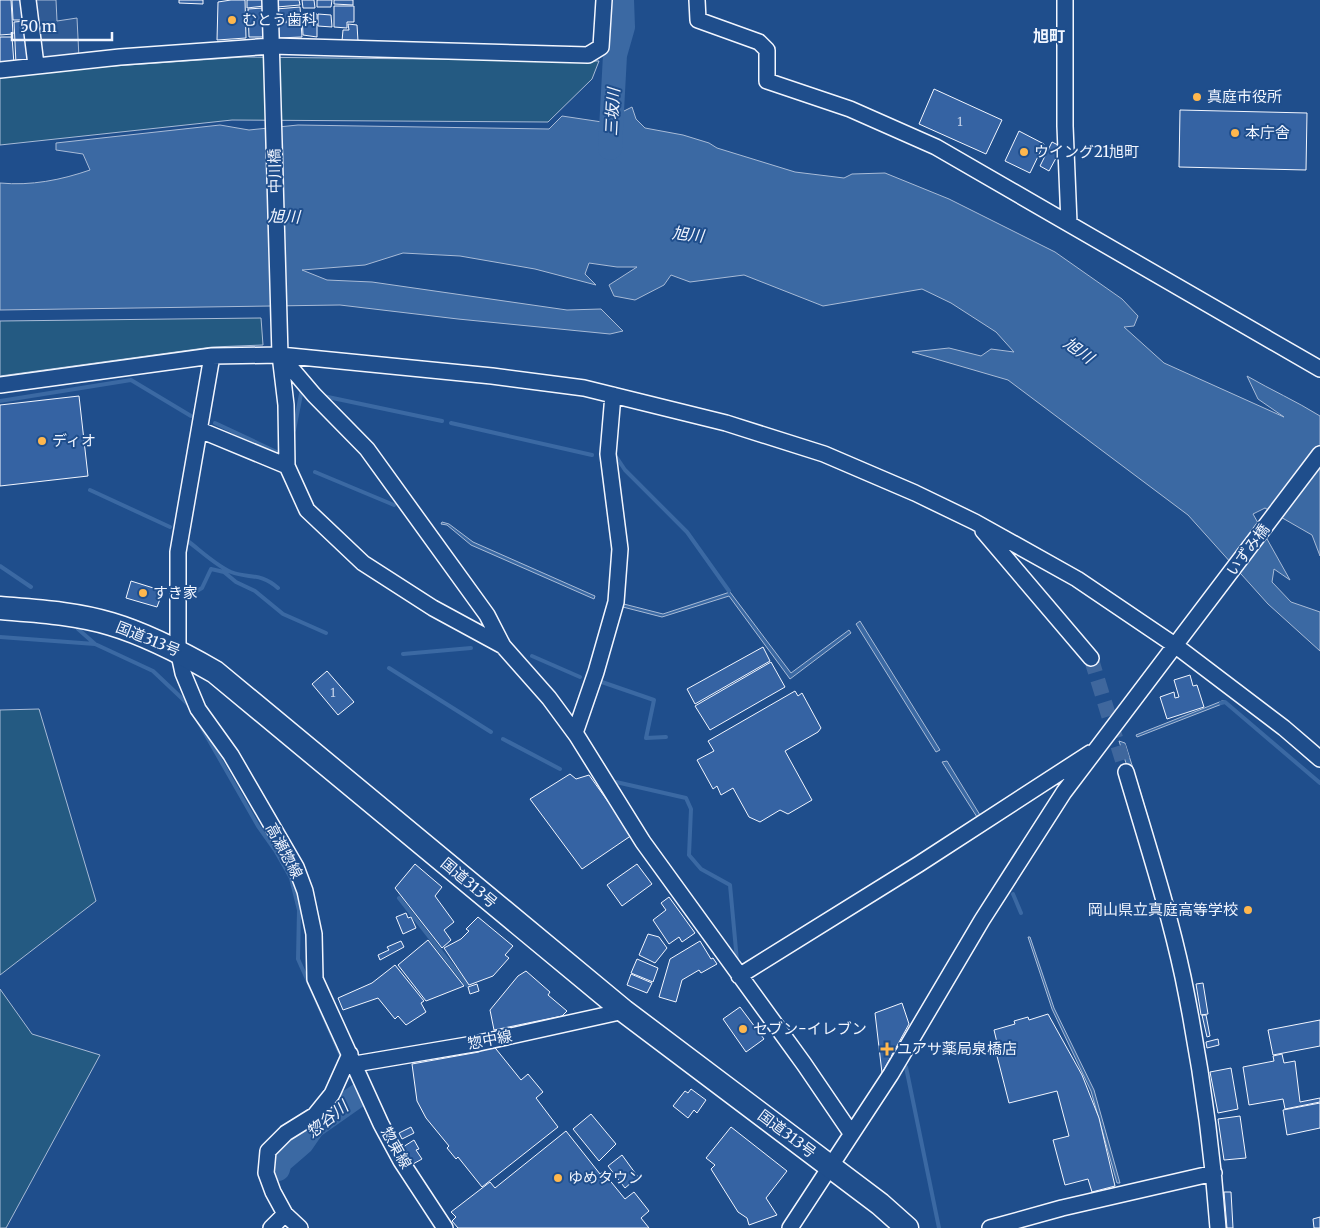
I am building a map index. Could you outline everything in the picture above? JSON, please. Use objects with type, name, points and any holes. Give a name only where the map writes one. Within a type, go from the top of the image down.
[{"type":"highway","name":"国道313号","points":[[0,608],[47,612],[109,623],[178,650],[215,672],[624,1011],[829,1166],[907,1228]]},
{"type":"street","points":[[28,0],[36,65]]},
{"type":"street","name":"中川橋","points":[[270,0],[280,355],[286,405],[288,466]]},
{"type":"street","points":[[0,70],[36,65],[272,46],[588,55],[601,47],[604,0]]},
{"type":"street","points":[[697,0],[698,20],[759,42],[767,50],[767,81],[850,109],[936,147],[1320,369]]},
{"type":"street","points":[[1065,0],[1064,126],[1069,223]]},
{"type":"street","points":[[280,355],[366,449],[487,615],[502,646],[549,698],[575,733],[643,842],[804,1064],[851,1133]]},
{"type":"street","points":[[0,385],[212,356],[280,355],[492,376],[584,388],[726,423],[824,454],[915,493],[976,522],[1077,579],[1176,646],[1284,728],[1320,759]]},
{"type":"street","name":"高瀬惣線","points":[[212,356],[178,552],[178,650],[183,673],[198,709],[231,755],[296,867],[305,891],[314,934],[315,979],[353,1059]]},
{"type":"street","points":[[575,733],[596,672],[616,602],[620,549],[608,454],[613,395]]},
{"type":"street","points":[[200,430],[288,466],[307,510],[363,563],[433,608],[502,646]]},
{"type":"street","name":"いずみ橋","points":[[790,1228],[891,1074],[992,904],[1064,792],[1320,454]]},
{"type":"street","points":[[976,522],[1091,658]]},
{"type":"street","points":[[739,976],[919,864],[1099,746]]},
{"type":"street","points":[[1126,772],[1153,862],[1182,975],[1205,1097],[1218,1228]]},
{"type":"street","name":"惣中線","points":[[353,1059],[479,1043],[624,1011]]},
{"type":"street","points":[[300,1228],[285,1214],[273,1192],[266,1173],[268,1151],[286,1133],[315,1115],[332,1094],[353,1059]]},
{"type":"street","name":"惣東線","points":[[353,1059],[381,1124],[401,1161],[446,1228]]},
{"type":"street","points":[[990,1228],[1062,1208],[1214,1173]]},
{"type":"street","points":[[271,1228],[285,1214]]},
{"type":"shaded area","points":[[32,0],[56,0],[57,21],[77,18],[79,58],[40,62]]},
{"type":"shaded area","points":[[243,57],[599,61],[592,79],[548,122],[232,120],[0,145],[0,74]]},
{"type":"shaded area","points":[[261,318],[263,345],[212,347],[0,376],[0,321]]},
{"type":"shaded area","points":[[39,709],[96,901],[0,975],[0,710]]},
{"type":"shaded area","points":[[0,989],[32,1034],[100,1055],[6,1228],[0,1228]]},
{"type":"water","name":"旭川","points":[[632,107],[636,119],[645,128],[683,135],[709,143],[717,148],[795,172],[844,178],[852,174],[885,173],[949,199],[1055,252],[1122,299],[1138,316],[1134,326],[1124,327],[1164,363],[1284,417],[1258,399],[1247,376],[1320,416],[1320,556],[1312,535],[1265,508],[1253,514],[1290,580],[1274,569],[1272,582],[1291,602],[1320,612],[1320,651],[1268,604],[1188,515],[1008,380],[912,352],[949,348],[981,356],[991,349],[1014,352],[996,332],[951,303],[922,289],[823,306],[744,275],[690,282],[671,275],[664,285],[635,300],[614,296],[609,285],[637,267],[617,267],[589,263],[585,274],[596,285],[535,269],[460,256],[403,253],[365,265],[302,270],[327,280],[372,282],[567,310],[601,309],[623,331],[610,334],[340,305],[0,310],[0,183],[23,184],[46,181],[90,170],[83,154],[56,150],[56,143],[220,125],[249,130],[298,125],[549,129],[562,116],[602,122]]},
{"type":"water","points":[[442,522],[449,524],[473,542],[595,596],[594,599],[471,545],[447,525],[441,524]]},
{"type":"water","points":[[730,592],[791,673],[849,630],[851,633],[790,679],[729,596],[662,617],[615,605],[616,602],[663,614]]},
{"type":"water","points":[[860,621],[940,750],[936,752],[856,624]]},
{"type":"water","points":[[1224,701],[1222,704],[1137,737],[1136,735]]},
{"type":"water","points":[[1119,741],[1125,743],[1159,855],[1187,967],[1202,1044],[1152,845]]},
{"type":"water","points":[[947,761],[980,815],[977,817],[942,762]]},
{"type":"water","points":[[1028,937],[1030,937],[1054,1008],[1094,1090],[1120,1183],[1117,1183],[1091,1091],[1052,1009]]},
{"type":"building","points":[[0,0],[11,0],[13,34],[0,35]]},
{"type":"building","points":[[12,0],[24,0],[25,20],[13,20]]},
{"type":"building","points":[[179,0],[203,0],[203,4],[179,3]]},
{"type":"building","name":"むとう歯科","points":[[245,0],[246,38],[217,40],[218,2]]},
{"type":"building","points":[[247,0],[264,0],[264,6],[247,8]]},
{"type":"building","points":[[277,0],[299,0],[300,5],[277,7]]},
{"type":"building","points":[[302,0],[314,0],[315,8],[303,8]]},
{"type":"building","points":[[317,0],[332,0],[331,7],[317,7]]},
{"type":"building","points":[[334,0],[353,0],[353,5],[334,4]]},
{"type":"building","points":[[334,6],[354,6],[354,22],[347,22],[347,28],[334,27]]},
{"type":"building","points":[[300,7],[301,20],[278,22],[276,9]]},
{"type":"building","points":[[263,8],[265,37],[249,37],[248,9]]},
{"type":"building","points":[[302,14],[317,14],[317,37],[303,35]]},
{"type":"building","points":[[318,14],[331,15],[332,27],[318,26]]},
{"type":"building","points":[[26,21],[31,62],[16,64],[14,22]]},
{"type":"building","points":[[301,22],[302,37],[278,38],[277,23]]},
{"type":"building","points":[[348,24],[357,25],[358,41],[342,41],[343,30],[349,30]]},
{"type":"building","points":[[0,37],[12,37],[14,64],[0,66]]},
{"type":"building","points":[[934,89],[1002,120],[986,154],[919,124]]},
{"type":"building","points":[[1180,110],[1307,113],[1306,170],[1179,167]]},
{"type":"building","name":"ウイング21旭町","points":[[1019,131],[1044,144],[1030,173],[1005,161]]},
{"type":"building","points":[[1052,142],[1062,147],[1049,171],[1040,166]]},
{"type":"building","name":"ディオ","points":[[79,396],[88,476],[0,486],[0,405]]},
{"type":"building","points":[[131,581],[163,591],[157,607],[126,598]]},
{"type":"building","points":[[763,647],[770,661],[695,704],[687,689]]},
{"type":"building","points":[[771,662],[785,687],[710,730],[695,706]]},
{"type":"building","points":[[327,671],[354,702],[338,715],[312,684]]},
{"type":"building","points":[[1190,675],[1193,686],[1197,685],[1204,707],[1167,719],[1160,697],[1174,692],[1175,698],[1179,697],[1174,680]]},
{"type":"building","points":[[795,691],[798,696],[802,693],[821,728],[818,732],[785,751],[812,800],[788,814],[780,810],[760,822],[749,817],[733,788],[721,795],[717,786],[713,789],[697,760],[714,751],[708,741]]},
{"type":"building","points":[[570,774],[576,779],[589,775],[632,835],[582,869],[530,799]]},
{"type":"building","points":[[415,864],[442,887],[435,896],[454,922],[444,930],[451,940],[442,948],[395,888]]},
{"type":"building","points":[[637,864],[652,884],[622,906],[607,885]]},
{"type":"building","points":[[669,897],[695,933],[682,942],[679,937],[669,944],[653,920],[666,910],[661,903]]},
{"type":"building","points":[[406,913],[408,918],[411,917],[416,928],[403,934],[396,917]]},
{"type":"building","points":[[478,917],[513,946],[505,955],[509,958],[493,976],[469,985],[444,948],[461,939],[469,931],[466,929]]},
{"type":"building","points":[[648,934],[659,937],[667,948],[655,963],[639,955]]},
{"type":"building","points":[[428,940],[464,986],[426,1001],[398,965]]},
{"type":"building","points":[[401,941],[404,947],[380,960],[378,955],[389,950],[387,947]]},
{"type":"building","points":[[700,941],[711,959],[713,958],[717,964],[701,973],[699,970],[682,980],[676,1002],[659,997],[670,959]]},
{"type":"building","points":[[637,959],[658,968],[653,982],[631,973]]},
{"type":"building","points":[[395,965],[424,1001],[421,1003],[426,1012],[406,1025],[398,1016],[395,1019],[378,998],[343,1010],[338,998],[372,983]]},
{"type":"building","points":[[526,971],[550,992],[548,995],[567,1011],[562,1016],[494,1030],[490,1010],[518,976]]},
{"type":"building","points":[[631,974],[652,983],[647,993],[627,985]]},
{"type":"building","points":[[1203,983],[1208,1014],[1201,1015],[1196,984]]},
{"type":"building","points":[[477,984],[479,991],[470,994],[468,987]]},
{"type":"building","name":"ユアサ薬局泉橋店","points":[[902,1003],[909,1024],[882,1073],[875,1013]]},
{"type":"building","name":"セブン-イレブン","points":[[740,1007],[764,1039],[746,1052],[723,1019]]},
{"type":"building","points":[[1048,1014],[1082,1075],[1099,1118],[1115,1186],[1092,1192],[1088,1179],[1065,1185],[1053,1140],[1069,1136],[1057,1091],[1009,1103],[997,1056],[1000,1055],[994,1030],[1015,1024],[1014,1021],[1028,1017],[1029,1020]]},
{"type":"building","points":[[1202,1015],[1206,1015],[1210,1036],[1207,1037]]},
{"type":"building","points":[[1320,1020],[1320,1046],[1273,1055],[1268,1030]]},
{"type":"building","points":[[1218,1039],[1219,1045],[1207,1048],[1206,1042]]},
{"type":"building","points":[[492,1044],[521,1080],[528,1074],[543,1092],[536,1098],[558,1127],[482,1187],[458,1157],[456,1159],[447,1148],[449,1146],[426,1118],[417,1101],[412,1064],[479,1052]]},
{"type":"building","points":[[1282,1054],[1284,1063],[1295,1061],[1300,1102],[1320,1098],[1320,1102],[1285,1109],[1283,1099],[1249,1105],[1243,1067],[1274,1061],[1273,1056]]},
{"type":"building","points":[[1231,1068],[1238,1109],[1218,1113],[1210,1072]]},
{"type":"building","points":[[691,1089],[706,1100],[697,1113],[694,1110],[688,1118],[673,1106],[685,1091],[688,1093]]},
{"type":"building","points":[[1320,1103],[1320,1128],[1287,1135],[1283,1110]]},
{"type":"building","points":[[591,1114],[616,1144],[599,1161],[573,1129]]},
{"type":"building","points":[[1240,1116],[1246,1158],[1224,1160],[1218,1119]]},
{"type":"building","points":[[411,1127],[414,1133],[402,1139],[399,1133]]},
{"type":"building","points":[[731,1127],[787,1171],[766,1198],[777,1215],[749,1225],[747,1218],[738,1212],[711,1169],[715,1165],[706,1158]]},
{"type":"building","name":"ゆめタウン","points":[[566,1131],[600,1174],[603,1172],[625,1199],[634,1192],[649,1211],[641,1218],[649,1228],[458,1228],[452,1221],[456,1217],[451,1212],[490,1182],[495,1188]]},
{"type":"building","points":[[414,1140],[419,1149],[416,1150],[422,1159],[413,1164],[403,1147]]},
{"type":"building","points":[[622,1155],[638,1177],[625,1188],[608,1166]]},
{"type":"building","points":[[1224,1192],[1231,1192],[1233,1228],[1227,1228]]},
{"type":"building","points":[[1320,1217],[1320,1228],[1314,1228],[1313,1219]]},
{"type":"waterway","name":"三坂川","points":[[610,148],[615,55],[623,27],[622,0]]},
{"type":"waterway","points":[[0,401],[131,380],[191,416]]},
{"type":"waterway","points":[[294,430],[302,389]]},
{"type":"waterway","points":[[323,396],[442,421]]},
{"type":"waterway","points":[[215,423],[283,455]]},
{"type":"waterway","points":[[451,423],[592,455]]},
{"type":"waterway","points":[[617,458],[625,470],[687,532],[729,591]]},
{"type":"waterway","points":[[315,472],[394,505]]},
{"type":"waterway","points":[[90,490],[170,527]]},
{"type":"waterway","points":[[185,539],[225,569],[237,574],[266,580],[278,588]]},
{"type":"waterway","points":[[0,566],[31,587]]},
{"type":"waterway","points":[[188,596],[202,588],[211,569],[224,572],[236,582],[255,591],[283,614],[326,633]]},
{"type":"waterway","points":[[78,629],[95,644],[153,671],[190,706]]},
{"type":"waterway","points":[[0,637],[95,644]]},
{"type":"waterway","points":[[403,654],[471,648]]},
{"type":"waterway","points":[[532,656],[580,677]]},
{"type":"waterway","points":[[389,668],[491,732]]},
{"type":"waterway","points":[[596,680],[654,700],[646,738],[666,737]]},
{"type":"waterway","points":[[1221,703],[1225,702],[1320,783]]},
{"type":"waterway","points":[[198,721],[258,826],[291,878],[299,910],[298,959],[343,1060]]},
{"type":"waterway","points":[[503,739],[560,769]]},
{"type":"waterway","points":[[616,782],[686,798],[691,809],[689,855],[701,869],[730,885],[737,961]]},
{"type":"waterway","points":[[1013,894],[1021,913]]},
{"type":"waterway","points":[[399,898],[467,985]]},
{"type":"waterway","points":[[906,1067],[939,1228]]},
{"type":"waterway","name":"惣谷川","points":[[278,1169],[280,1162],[302,1143],[313,1127],[360,1094]]},
{"type":"waterway","points":[[376,1130],[393,1161]]},
{"type":"waterway","points":[[424,1209],[436,1228]]},
{"type":"tunnel","points":[[1091,658],[1126,772]]},
{"type":"place","name":"むとう歯科","points":[[232,20]]},
{"type":"place","name":"真庭市役所","points":[[1197,97]]},
{"type":"place","name":"本庁舎","points":[[1235,133]]},
{"type":"place","name":"ウイング21旭町","points":[[1024,152]]},
{"type":"place","name":"ディオ","points":[[42,441]]},
{"type":"place","name":"すき家","points":[[143,593]]},
{"type":"place","name":"岡山県立真庭高等学校","points":[[1248,910]]},
{"type":"place","name":"セブン-イレブン","points":[[743,1029]]},
{"type":"place","name":"ユアサ薬局泉橋店","points":[[887,1049]]},
{"type":"place","name":"ゆめタウン","points":[[558,1178]]},
{"type":"district","name":"旭町","points":[[1049,36]]}]
